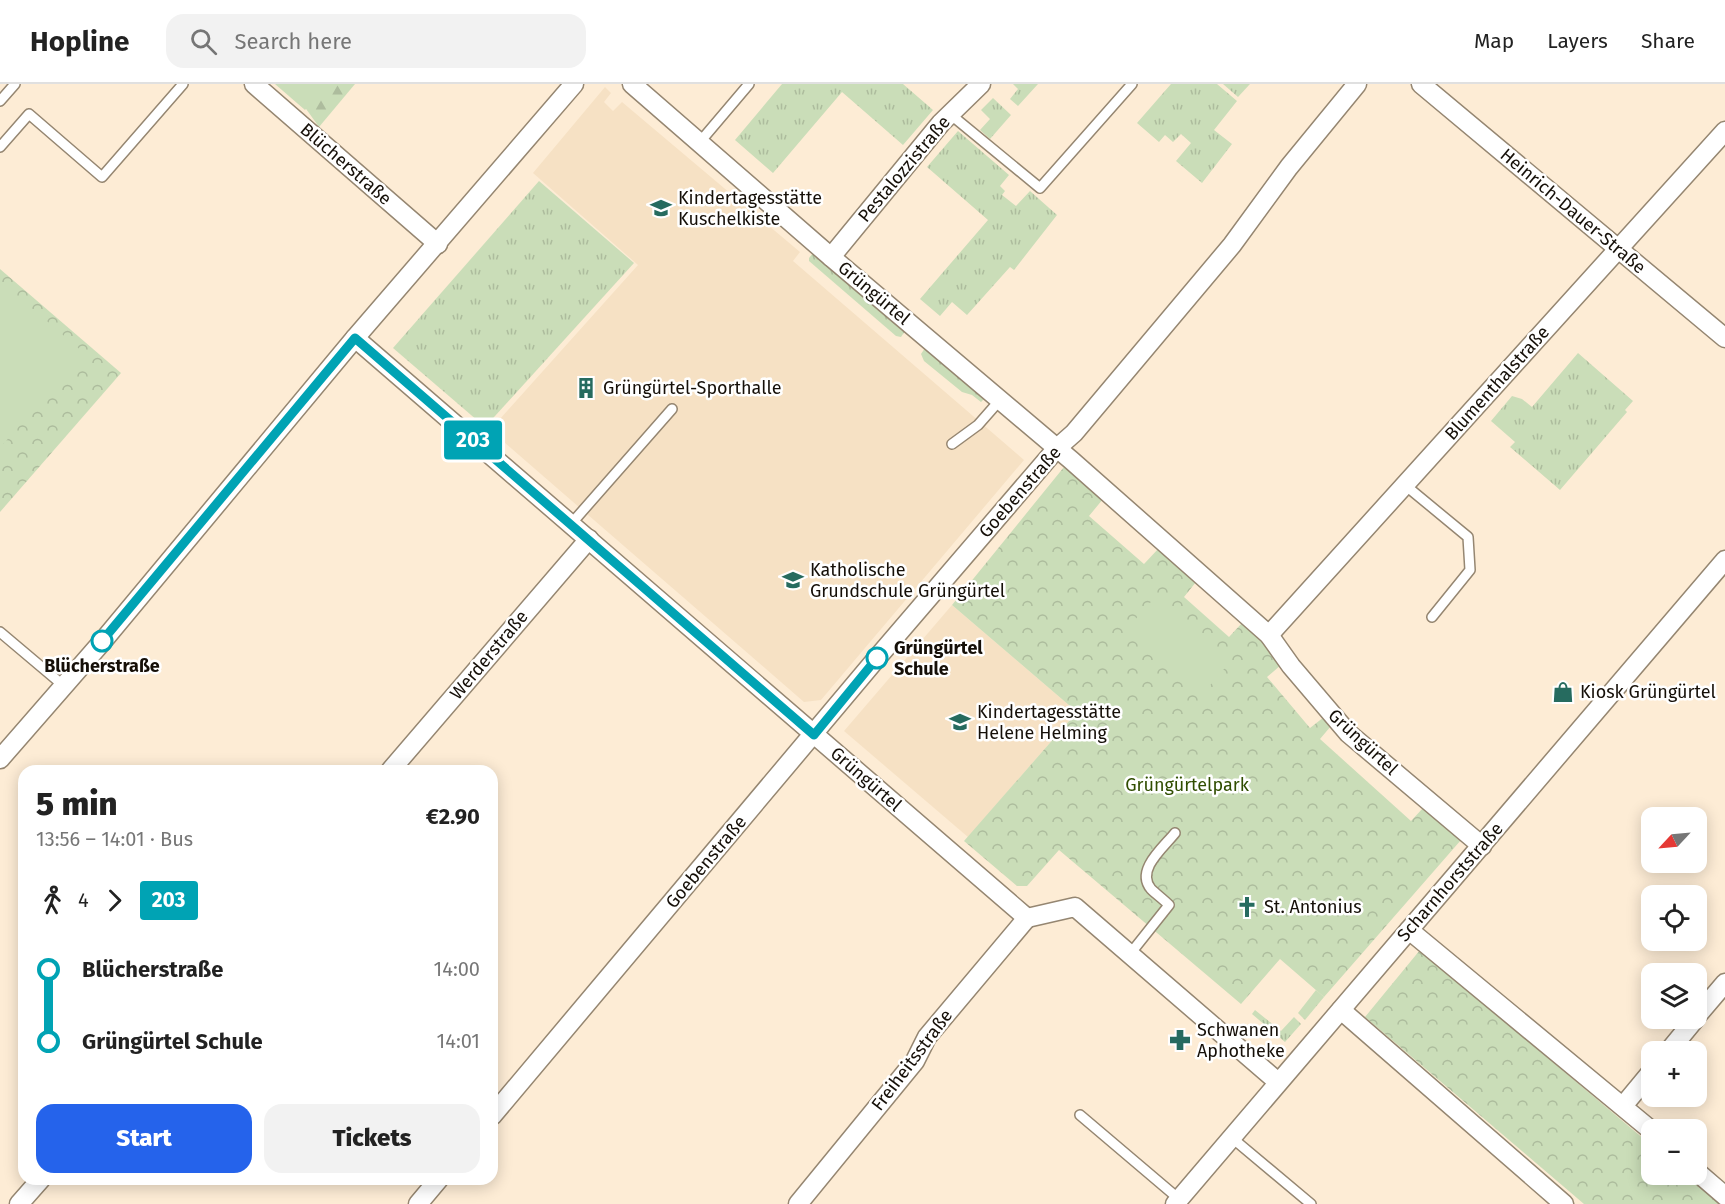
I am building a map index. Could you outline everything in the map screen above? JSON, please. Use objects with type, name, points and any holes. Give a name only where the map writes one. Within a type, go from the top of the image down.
[{"type":"street","name":"Blücherstraße","points":[[254,84],[438,244]]},
{"type":"street","points":[[0,759],[64,686],[355,338],[574,84]]},
{"type":"street","name":"Grüngürtel","points":[[632,84],[831,257],[1057,448],[1269,635],[1291,666],[1348,733],[1482,846]]},
{"type":"street","name":"Pestalozzistraße","points":[[831,257],[950,114],[981,84]]},
{"type":"street","name":"Goebenstraße","points":[[498,1109],[877,658],[1057,448],[1074,433],[1232,245],[1289,167],[1357,84]]},
{"type":"street","name":"Heinrich-Dauer-Straße","points":[[1421,84],[1725,338]]},
{"type":"street","name":"Blumenthalstraße","points":[[1269,635],[1725,131]]},
{"type":"street","name":"Grüngürtel","points":[[355,338],[1027,918]]},
{"type":"street","name":"Werderstraße","points":[[395,765],[589,539]]},
{"type":"street","name":"Scharnhorststraße","points":[[1177,1201],[1725,560]]},
{"type":"street","points":[[1027,918],[1075,907],[1278,1083]]},
{"type":"street","name":"Freiheitsstraße","points":[[798,1204],[915,1061],[927,1037],[1027,918]]},
{"type":"street","points":[[1409,930],[1641,1122]]},
{"type":"street","points":[[1707,1005],[1725,983]]},
{"type":"street","points":[[1341,1010],[1543,1197],[1564,1204]]},
{"type":"street","points":[[1677,1041],[1687,1029]]},
{"type":"street","points":[[1623,1106],[1641,1084]]},
{"type":"street","points":[[1707,1180],[1725,1196]]},
{"type":"street","points":[[19,1204],[36,1185]]},
{"type":"street","points":[[418,1204],[434,1185]]},
{"type":"lane","points":[[0,101],[15,84]]},
{"type":"lane","points":[[0,147],[29,114],[102,177],[183,84]]},
{"type":"lane","points":[[699,143],[749,84]]},
{"type":"lane","points":[[950,114],[1040,188],[1132,84]]},
{"type":"lane","points":[[952,444],[978,424],[1000,400]]},
{"type":"lane","points":[[571,524],[672,409]]},
{"type":"lane","points":[[1406,485],[1468,537],[1470,570],[1431,617]]},
{"type":"lane","points":[[0,632],[64,686]]},
{"type":"lane","points":[[1130,954],[1169,905],[1150,887],[1146,878],[1149,864],[1175,833]]},
{"type":"lane","points":[[1080,1115],[1177,1201]]},
{"type":"lane","points":[[1231,1137],[1311,1204]]},
{"type":"shaded area","name":"Katholische Grundschule Grüngürtel","points":[[605,87],[611,93],[604,102],[613,111],[622,102],[800,252],[793,261],[1024,460],[821,700],[804,702],[490,430],[638,265],[533,173]]},
{"type":"shaded area","name":"Kindertagesstätte Helene Helming","points":[[952,605],[1077,712],[968,837],[844,731]]},
{"type":"green space","points":[[275,84],[327,84],[305,110]]},
{"type":"green space","points":[[311,84],[355,84],[319,127],[299,99]]},
{"type":"green space","points":[[782,84],[903,84],[933,110],[903,145],[842,92],[773,173],[735,140]]},
{"type":"green space","points":[[1013,84],[1038,84],[1018,106],[1010,99],[1018,89]]},
{"type":"green space","points":[[1171,84],[1217,84],[1237,101],[1214,130],[1232,144],[1202,183],[1176,161],[1191,143],[1181,134],[1173,142],[1165,135],[1159,142],[1137,123]]},
{"type":"green space","points":[[1223,84],[1250,84],[1238,97]]},
{"type":"green space","points":[[993,98],[1011,115],[990,139],[980,130],[990,119],[981,110]]},
{"type":"green space","points":[[958,131],[1009,175],[1000,186],[1005,191],[1002,195],[1016,206],[1030,191],[1057,215],[1014,270],[1010,267],[967,315],[952,302],[940,316],[920,299],[988,220],[927,167]]},
{"type":"green space","points":[[539,181],[634,263],[485,427],[393,348]]},
{"type":"green space","points":[[813,253],[905,331],[901,337],[896,336],[809,261]]},
{"type":"green space","points":[[0,269],[121,373],[0,512]]},
{"type":"green space","points":[[0,281],[83,352],[0,448]]},
{"type":"green space","points":[[925,348],[984,399],[981,402],[972,395],[962,392],[924,361],[921,354]]},
{"type":"green space","points":[[1578,353],[1633,401],[1625,410],[1627,412],[1560,490],[1510,447],[1515,442],[1491,421],[1512,396],[1522,399],[1532,407]]},
{"type":"green space","name":"Grüngürtelpark","points":[[1064,467],[1103,499],[1089,516],[1144,564],[1159,548],[1196,582],[1184,597],[1229,637],[1242,623],[1259,636],[1281,665],[1267,677],[1310,728],[1324,717],[1331,726],[1320,739],[1411,821],[1423,808],[1461,840],[1324,997],[1280,959],[1241,1004],[1059,850],[1027,886],[1017,886],[964,841],[1077,712],[952,605]]},
{"type":"green space","points":[[1157,595],[1231,661],[1199,698],[1124,632]]},
{"type":"green space","points":[[1420,950],[1641,1137],[1641,1185],[1698,1185],[1721,1204],[1584,1204],[1365,1017]]},
{"type":"green space","points":[[1316,990],[1324,997],[1305,1020],[1298,1013]]},
{"type":"green space","points":[[1255,1010],[1281,1031],[1294,1017],[1301,1024],[1285,1042],[1252,1014]]},
{"type":"bus line","name":"203","points":[[102,641],[355,338],[814,735],[877,658]]},
{"type":"place","name":"Kindertagesstätte Kuschelkiste","points":[[661,208]]},
{"type":"place","name":"Grüngürtel-Sporthalle","points":[[586,388]]},
{"type":"place","name":"Katholische Grundschule Grüngürtel","points":[[793,580]]},
{"type":"place","name":"Blücherstraße","points":[[102,641]]},
{"type":"place","name":"Grüngürtel Schule","points":[[877,658]]},
{"type":"place","name":"Kiosk Grüngürtel","points":[[1563,692]]},
{"type":"place","name":"Kindertagesstätte Helene Helming","points":[[960,722]]},
{"type":"place","name":"St. Antonius","points":[[1247,907]]},
{"type":"place","name":"Schwanen Aphotheke","points":[[1180,1040]]}]
